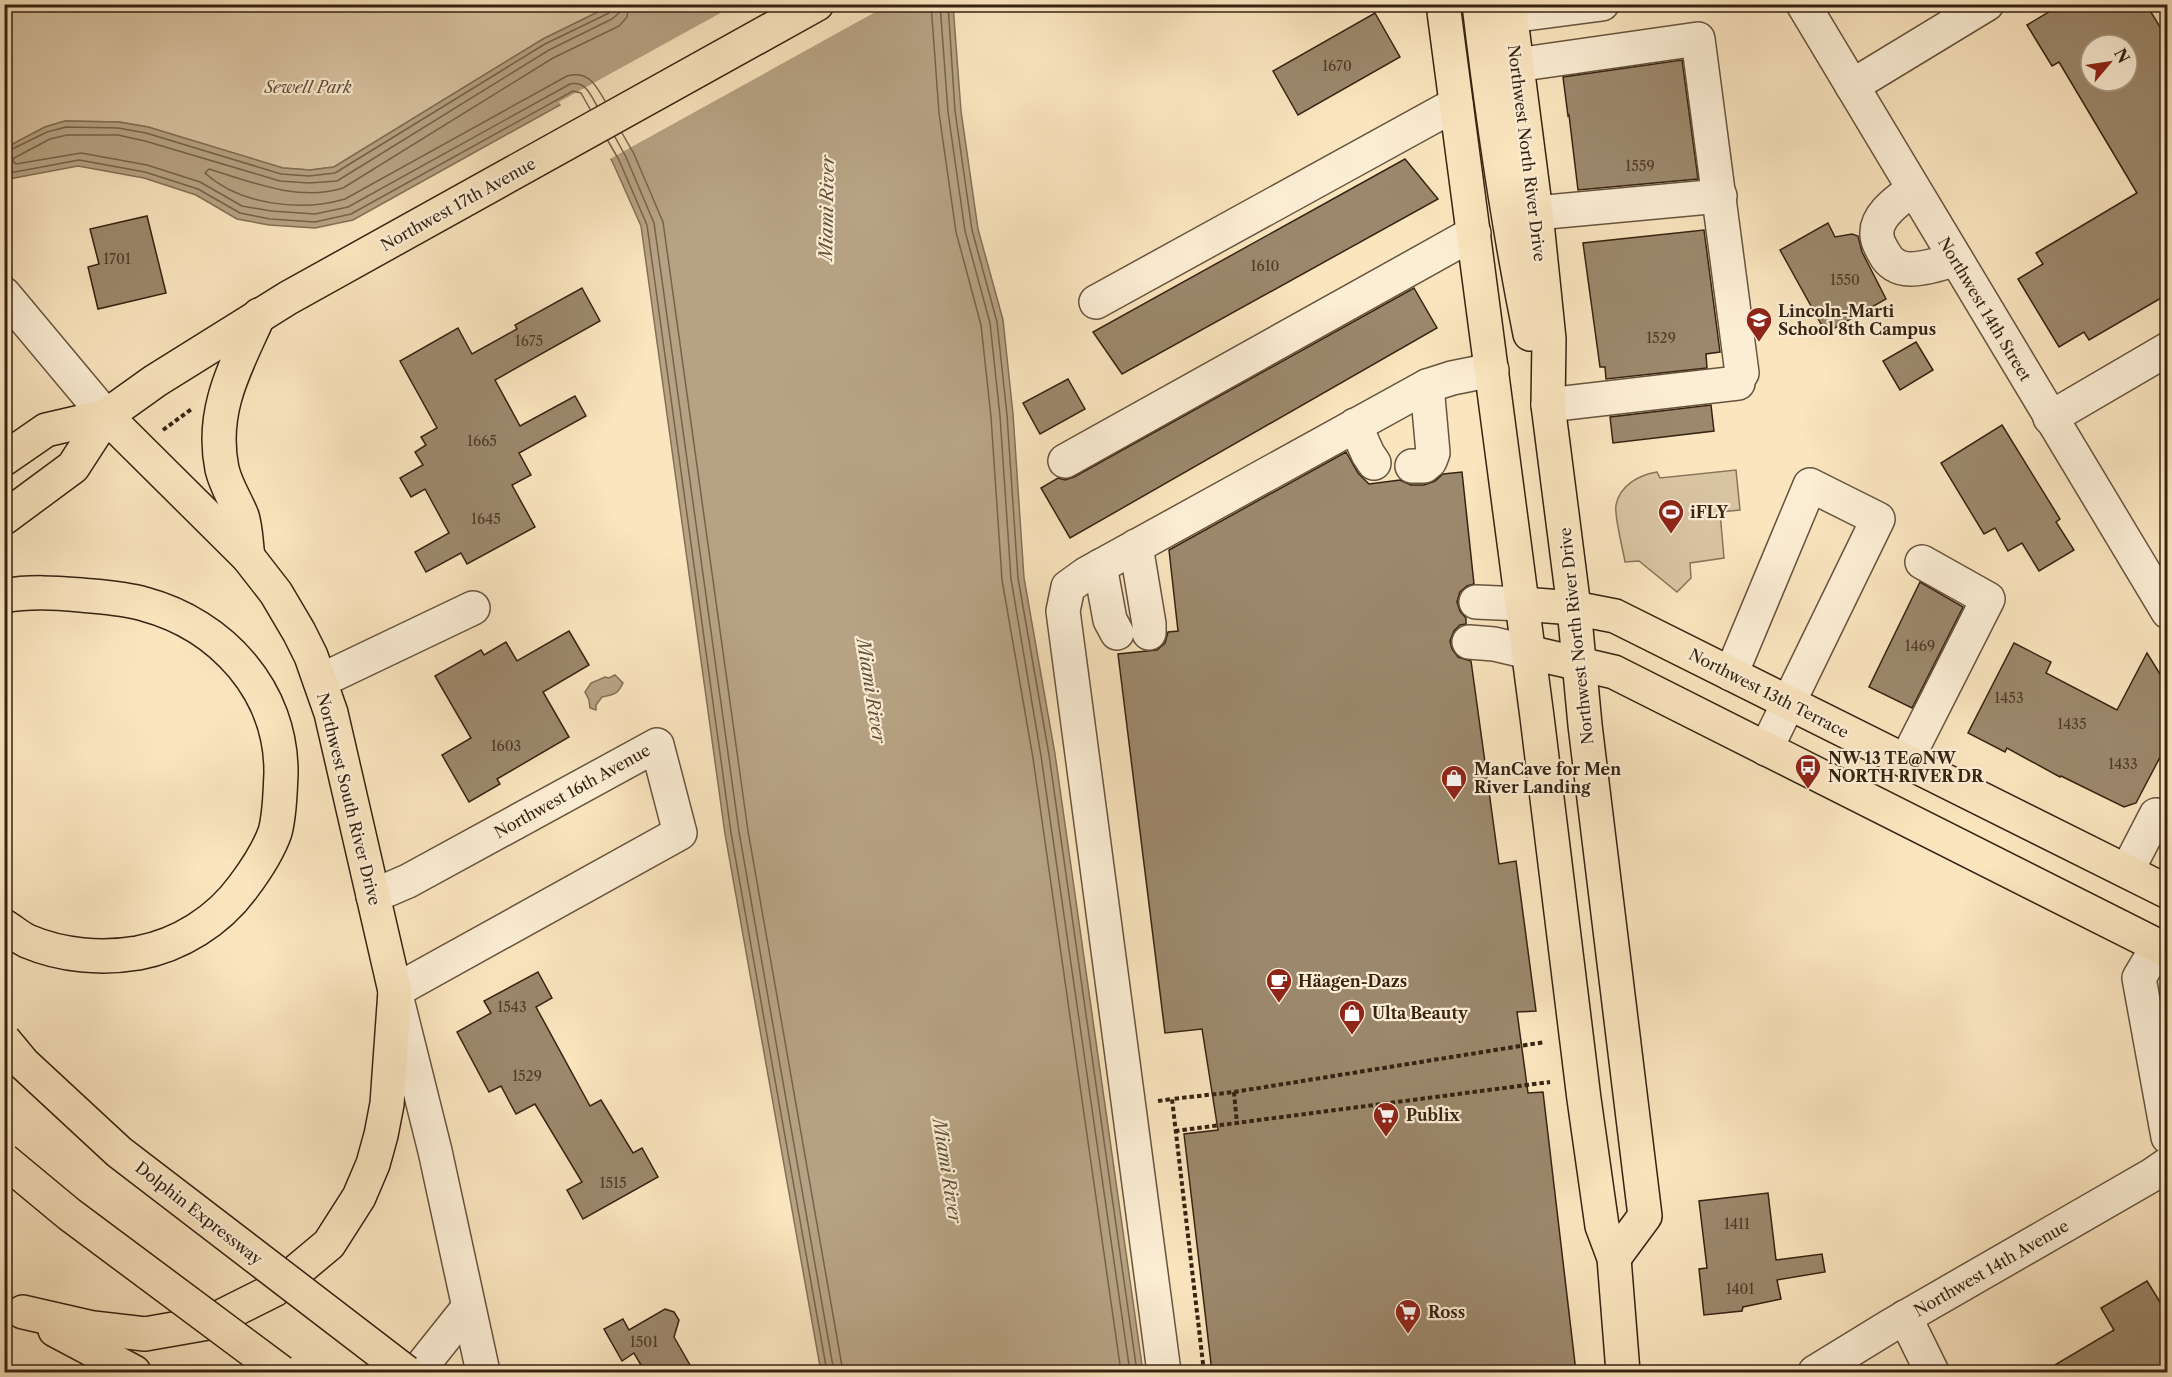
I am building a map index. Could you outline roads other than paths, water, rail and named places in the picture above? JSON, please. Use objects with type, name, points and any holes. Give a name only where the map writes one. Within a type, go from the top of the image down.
[{"type":"main road","name":"Northwest 17th Avenue","points":[[4,518],[73,467],[106,416],[155,381],[259,315],[817,4]]},
{"type":"main road","points":[[1443,4],[1602,1226],[1614,1258],[1623,1372]]},
{"type":"main road","points":[[1479,4],[1495,134],[1516,268],[1548,405]]},
{"type":"main road","name":"Northwest North River Drive","points":[[1509,10],[1536,213],[1549,339],[1548,405],[1645,1216],[1614,1258]]},
{"type":"main road","points":[[248,557],[242,517],[232,498],[222,469],[219,429],[226,389],[259,315]]},
{"type":"main road","name":"Northwest 17th Avenue","points":[[4,459],[46,430],[106,416]]},
{"type":"main road","name":"Northwest South River Drive","points":[[106,416],[248,557],[276,593],[311,656],[340,752],[395,991]]},
{"type":"main road","points":[[4,596],[55,592],[143,603],[177,616],[210,635],[244,666],[261,692],[272,719],[281,759],[275,832],[257,868],[235,897],[213,918],[186,937],[152,950],[119,956],[92,956],[62,952],[26,940],[4,926]]},
{"type":"main road","name":"Northwest 13th Terrace","points":[[1522,604],[1574,608],[1614,616],[2168,892]]},
{"type":"main road","points":[[1528,652],[1614,672],[2163,949]]},
{"type":"main road","points":[[14,1306],[93,1328],[145,1334],[207,1323],[274,1290],[329,1244],[359,1197],[373,1164],[387,1104],[395,991]]},
{"type":"main road","name":"Dolphin Expressway","points":[[4,1040],[23,1063],[119,1152],[406,1372]]},
{"type":"main road","points":[[4,1160],[69,1214],[280,1372]]},
{"type":"main road","points":[[14,1306],[134,1372]]},
{"type":"street","points":[[1509,10],[1602,4]]},
{"type":"street","name":"Northwest 14th Street","points":[[1803,4],[2168,612]]},
{"type":"street","points":[[1852,86],[1987,4]]},
{"type":"street","points":[[1516,65],[1698,39],[1720,196],[1740,378],[1548,405]]},
{"type":"street","points":[[1095,302],[1456,104]]},
{"type":"street","points":[[1913,189],[1892,206],[1878,226],[1877,235],[1887,259],[1896,267],[1908,270],[1925,268],[1956,259]]},
{"type":"street","points":[[1536,213],[1720,196]]},
{"type":"street","points":[[1065,461],[1474,232]]},
{"type":"street","name":"Northwest South River Drive","points":[[4,294],[106,416]]},
{"type":"street","points":[[2050,418],[2168,349]]},
{"type":"street","points":[[1164,1372],[1063,611],[1068,587],[1100,566],[1427,386],[1492,370]]},
{"type":"street","points":[[1412,466],[1424,466],[1430,461],[1433,453],[1427,386]]},
{"type":"street","points":[[1355,425],[1374,463]]},
{"type":"street","points":[[1731,674],[1810,485],[1878,519],[1766,748]]},
{"type":"street","points":[[1100,566],[1110,620],[1133,633],[1149,624],[1136,546]]},
{"type":"street","points":[[1906,761],[1988,599],[1922,562]]},
{"type":"street","points":[[1476,602],[1522,604]]},
{"type":"street","points":[[320,681],[473,608]]},
{"type":"street","points":[[1469,642],[1494,644],[1528,652]]},
{"type":"street","name":"Northwest 16th Avenue","points":[[373,896],[408,881],[657,745],[680,833],[395,991]]},
{"type":"street","points":[[2127,871],[2156,815],[2168,821]]},
{"type":"street","points":[[2163,949],[2139,978],[2168,1137]]},
{"type":"street","name":"Northwest South River Drive","points":[[395,991],[438,1163],[483,1372]]},
{"type":"street","name":"Northwest 14th Avenue","points":[[1815,1372],[2168,1164]]},
{"type":"street","points":[[417,1372],[468,1308]]},
{"type":"street","points":[[1905,1317],[1932,1372]]},
{"type":"water","name":"Miami River","points":[[612,5],[953,5],[961,111],[978,229],[1003,320],[1013,414],[1024,578],[1055,754],[1143,1372],[821,1372],[725,834],[641,226],[613,163],[576,96],[353,220],[315,228],[269,225],[237,219],[196,195],[144,178],[78,166],[9,179],[5,182],[5,148],[45,127],[65,121],[119,122],[148,127],[283,168],[310,170],[334,167],[543,39]]},
{"type":"water","points":[[615,675],[623,683],[619,690],[602,697],[596,705],[596,710],[590,708],[585,692],[591,683]]},
{"type":"place","name":"Lincoln-Marti School 8th Campus","points":[[1759,343]]},
{"type":"place","name":"iFLY","points":[[1671,535]]},
{"type":"place","name":"NW 13 TE@NW NORTH RIVER DR","points":[[1808,790]]},
{"type":"place","name":"ManCave for Men River Landing","points":[[1454,801]]},
{"type":"place","name":"Häagen-Dazs","points":[[1279,1004]]},
{"type":"place","name":"Ulta Beauty","points":[[1352,1036]]},
{"type":"place","name":"Publix","points":[[1386,1138]]},
{"type":"place","name":"Ross","points":[[1408,1335]]},
{"type":"park label","name":"Sewell Park","points":[[308,87]]}]
